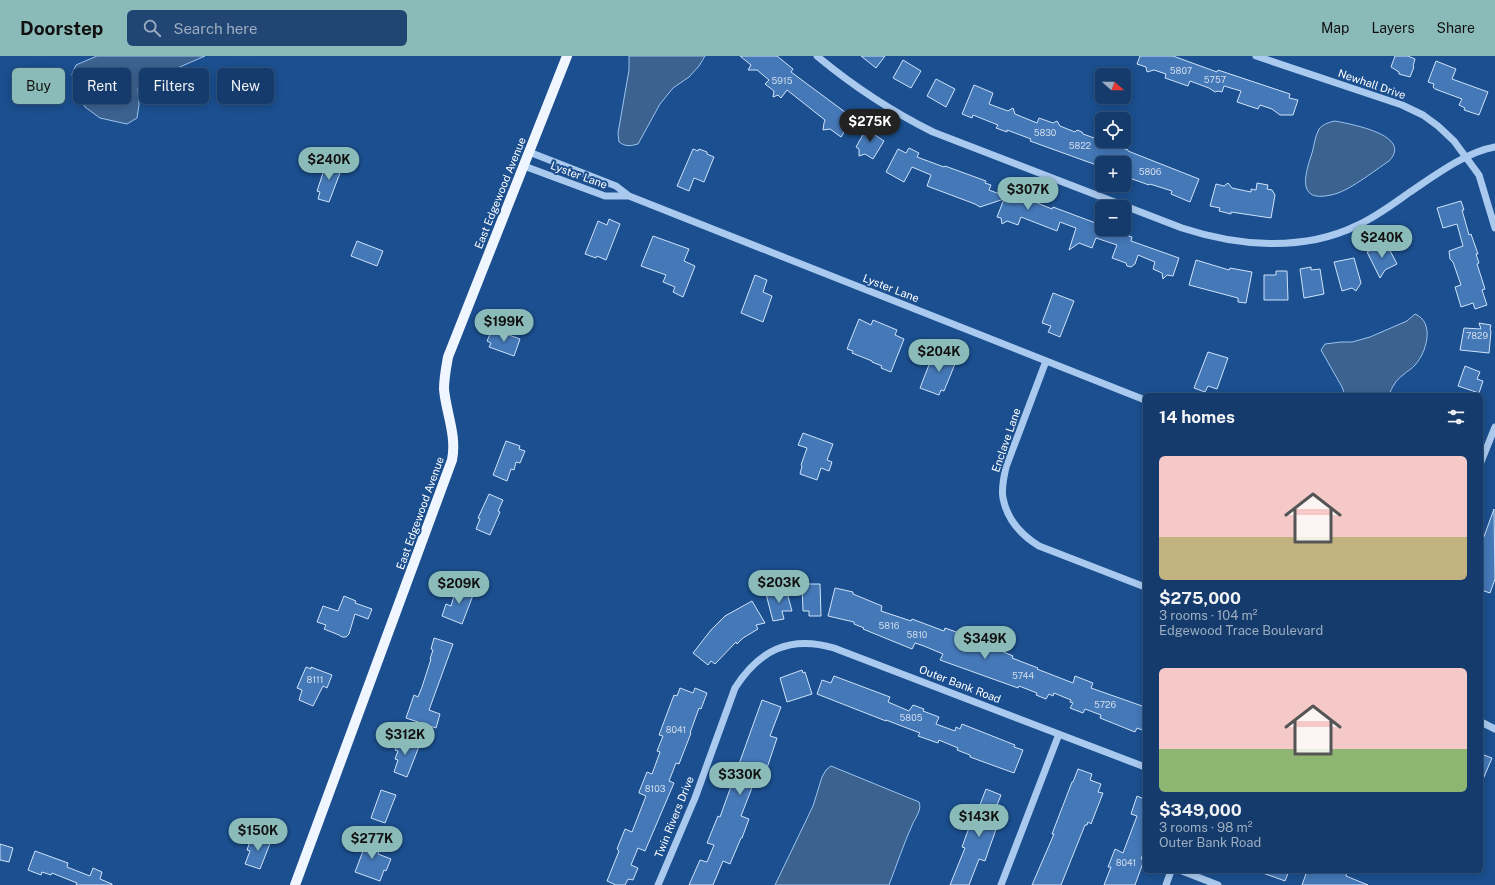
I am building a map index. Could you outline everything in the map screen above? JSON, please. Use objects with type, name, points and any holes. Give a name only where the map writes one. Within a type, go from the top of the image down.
[{"type":"main road","name":"East Edgewood Avenue","points":[[295,885],[451,465],[454,452],[453,434],[444,380],[448,357],[567,56]]},
{"type":"street","points":[[817,56],[847,81],[908,119],[933,132],[1174,225],[1201,234],[1252,243],[1306,241],[1331,236],[1356,227],[1384,211],[1448,166],[1488,148],[1495,147]]},
{"type":"street","name":"Newhall Drive","points":[[1256,56],[1402,105],[1416,111],[1438,126],[1454,141],[1479,175],[1495,228]]},
{"type":"street","name":"Lyster Lane","points":[[530,152],[616,186],[629,196],[1143,399]]},
{"type":"street","name":"Lyster Lane","points":[[524,166],[605,196],[629,196]]},
{"type":"street","name":"Enclave Lane","points":[[1046,361],[1006,467],[1003,480],[1003,497],[1006,509],[1021,533],[1039,546],[1143,586]]},
{"type":"street","points":[[1483,457],[1495,427]]},
{"type":"street","name":"Outer Bank Road","points":[[766,654],[792,644],[819,643],[1143,766]]},
{"type":"street","name":"Twin Rivers Drive","points":[[658,885],[695,798],[735,688],[754,663],[766,654]]},
{"type":"street","points":[[1483,723],[1495,729]]},
{"type":"street","points":[[1001,885],[1059,734]]},
{"type":"street","points":[[1166,885],[1171,873]]},
{"type":"street","points":[[1187,873],[1218,885]]},
{"type":"water","points":[[97,56],[205,56],[177,68],[139,68],[139,105],[137,118],[127,124],[100,118],[85,107],[83,104],[131,104],[131,68],[75,68],[76,65]]},
{"type":"water","points":[[629,56],[705,56],[699,66],[689,77],[673,88],[660,104],[638,144],[628,146],[619,142],[618,133],[629,70]]},
{"type":"water","points":[[1335,121],[1377,132],[1393,144],[1394,152],[1389,161],[1361,181],[1345,190],[1331,195],[1312,195],[1308,191],[1306,178],[1316,135],[1322,126]]},
{"type":"water","points":[[1415,314],[1421,318],[1427,330],[1426,345],[1423,353],[1414,366],[1398,379],[1390,393],[1344,393],[1321,350],[1325,344],[1352,342],[1370,337],[1407,321]]},
{"type":"water","points":[[831,766],[919,802],[920,807],[918,813],[889,885],[775,885],[813,806],[822,777],[826,770]]},
{"type":"building","points":[[740,56],[777,56],[793,69],[791,72],[853,118],[841,137],[830,129],[823,130],[825,120],[787,90],[781,98],[778,95],[773,97],[774,91],[765,84],[769,80],[757,70],[748,70],[751,65]]},
{"type":"building","points":[[861,56],[885,56],[876,68]]},
{"type":"building","points":[[1140,56],[1173,56],[1217,72],[1218,70],[1290,94],[1289,98],[1298,100],[1293,115],[1280,115],[1272,109],[1260,105],[1258,109],[1237,102],[1241,91],[1224,86],[1222,92],[1215,92],[1209,88],[1190,81],[1188,86],[1165,78],[1166,74],[1154,70],[1147,72],[1146,67],[1137,64]]},
{"type":"building","points":[[1395,56],[1408,56],[1415,59],[1410,77],[1399,74],[1399,72],[1391,67]]},
{"type":"building","points":[[903,60],[921,71],[911,88],[893,78]]},
{"type":"building","points":[[1436,61],[1456,69],[1452,79],[1488,92],[1479,115],[1464,110],[1465,108],[1459,105],[1462,99],[1435,89],[1433,87],[1434,84],[1428,82]]},
{"type":"building","points":[[936,79],[955,89],[946,107],[927,96]]},
{"type":"building","points":[[974,85],[993,93],[989,104],[1008,111],[1013,108],[1015,114],[1037,123],[1039,118],[1053,123],[1057,121],[1060,126],[1075,132],[1077,130],[1095,138],[1095,148],[1122,148],[1199,179],[1190,202],[1171,194],[1172,191],[1131,179],[1131,156],[1095,156],[1095,164],[1030,141],[1031,139],[1007,130],[1007,132],[996,128],[998,125],[973,115],[972,118],[962,114]]},
{"type":"building","points":[[868,126],[877,131],[875,135],[884,141],[873,159],[865,154],[859,156],[859,149],[856,147]]},
{"type":"building","points":[[909,148],[919,153],[917,157],[986,181],[985,183],[991,185],[989,190],[1016,200],[1018,195],[1052,209],[1053,207],[1095,223],[1095,236],[1129,236],[1132,237],[1131,241],[1179,258],[1173,276],[1167,275],[1163,279],[1162,273],[1153,269],[1155,262],[1138,255],[1135,264],[1131,267],[1127,266],[1126,263],[1112,258],[1117,245],[1096,238],[1092,248],[1079,243],[1069,250],[1076,228],[1060,222],[1057,231],[1021,217],[1018,225],[1007,221],[1002,224],[1001,218],[997,217],[1004,199],[980,207],[927,186],[931,175],[912,167],[904,182],[886,172],[898,149],[906,153]]},
{"type":"building","points":[[693,149],[698,151],[699,149],[707,152],[707,154],[714,157],[704,182],[694,178],[689,191],[677,186]]},
{"type":"building","points":[[327,161],[343,165],[329,202],[318,199],[320,192],[317,191]]},
{"type":"building","points":[[1228,183],[1232,188],[1251,192],[1251,189],[1256,190],[1257,183],[1268,185],[1267,189],[1272,190],[1275,195],[1271,218],[1231,212],[1231,214],[1219,211],[1220,208],[1210,206],[1216,184],[1224,186]]},
{"type":"building","points":[[1461,201],[1469,235],[1471,234],[1478,254],[1476,254],[1479,263],[1477,264],[1485,289],[1482,290],[1487,305],[1475,309],[1473,303],[1461,307],[1455,287],[1461,285],[1453,262],[1450,259],[1449,251],[1463,246],[1457,224],[1443,228],[1437,208]]},
{"type":"building","points":[[609,219],[620,224],[606,260],[597,256],[596,258],[585,254],[598,221],[607,225]]},
{"type":"building","points":[[653,236],[689,249],[684,261],[695,266],[683,297],[673,292],[675,287],[663,282],[666,275],[641,266]]},
{"type":"building","points":[[357,241],[383,251],[377,266],[351,256]]},
{"type":"building","points":[[1386,243],[1397,264],[1385,270],[1380,278],[1367,252]]},
{"type":"building","points":[[1354,258],[1361,283],[1356,291],[1352,288],[1342,291],[1334,262]]},
{"type":"building","points":[[1196,260],[1229,270],[1230,268],[1252,272],[1246,303],[1238,302],[1238,298],[1189,285]]},
{"type":"building","points":[[1311,267],[1311,270],[1320,269],[1324,294],[1304,298],[1300,269]]},
{"type":"building","points":[[1276,271],[1287,271],[1288,300],[1264,300],[1264,275],[1276,275]]},
{"type":"building","points":[[755,275],[767,280],[763,292],[772,296],[763,322],[741,313]]},
{"type":"building","points":[[1053,293],[1074,301],[1060,337],[1048,332],[1051,326],[1042,323]]},
{"type":"building","points":[[859,319],[871,325],[873,320],[897,330],[895,335],[904,339],[891,372],[881,368],[882,366],[872,361],[852,353],[853,351],[847,349]]},
{"type":"building","points":[[1479,323],[1491,325],[1489,353],[1460,350],[1464,328],[1481,329]]},
{"type":"building","points":[[495,330],[520,339],[514,356],[489,347],[491,343],[487,341],[491,332],[494,334]]},
{"type":"building","points":[[948,349],[959,354],[944,391],[941,390],[939,395],[920,388],[932,357],[943,361]]},
{"type":"building","points":[[1208,352],[1228,358],[1217,389],[1208,386],[1205,392],[1194,388]]},
{"type":"building","points":[[1465,366],[1480,372],[1477,379],[1483,381],[1479,393],[1458,386]]},
{"type":"building","points":[[803,433],[833,444],[827,460],[832,462],[829,471],[821,468],[817,480],[800,474],[801,465],[807,448],[798,445]]},
{"type":"building","points":[[506,441],[520,446],[519,449],[525,451],[520,463],[516,462],[514,470],[511,469],[507,481],[493,475]]},
{"type":"building","points":[[489,494],[503,500],[498,511],[500,512],[490,535],[476,529],[480,519],[478,518]]},
{"type":"building","points":[[1494,509],[1495,579],[1490,593],[1483,591],[1483,539]]},
{"type":"building","points":[[802,584],[820,584],[821,616],[809,616],[809,611],[803,611]]},
{"type":"building","points":[[461,585],[475,590],[462,624],[442,616],[446,604],[451,606],[454,596],[456,597]]},
{"type":"building","points":[[835,588],[853,592],[853,594],[882,606],[881,611],[911,621],[912,619],[944,631],[945,628],[962,634],[1013,656],[1012,658],[1038,668],[1037,669],[1073,683],[1075,676],[1093,683],[1091,688],[1143,706],[1143,730],[1137,728],[1135,732],[1100,718],[1101,715],[1085,709],[1083,713],[1070,708],[1073,703],[1070,702],[1071,700],[1054,693],[1053,696],[1049,694],[1046,699],[1036,695],[1037,693],[1019,686],[1018,688],[940,660],[943,654],[924,646],[915,643],[912,649],[863,629],[864,628],[854,624],[854,622],[828,616]]},
{"type":"building","points":[[786,589],[792,611],[782,611],[784,619],[773,621],[766,594]]},
{"type":"building","points":[[344,596],[356,601],[355,603],[372,609],[368,619],[355,614],[349,634],[346,637],[342,637],[324,629],[326,625],[317,622],[323,606],[338,611]]},
{"type":"building","points":[[752,601],[765,623],[756,625],[758,629],[743,638],[737,644],[736,642],[715,664],[711,661],[708,665],[693,653],[711,630],[725,616]]},
{"type":"building","points":[[434,638],[453,644],[429,710],[440,714],[436,728],[406,718],[414,695],[418,697],[422,687],[431,659],[433,650],[431,649]]},
{"type":"building","points":[[306,667],[311,669],[311,667],[332,675],[327,688],[323,686],[313,706],[299,700],[302,690],[297,688]]},
{"type":"building","points":[[802,670],[803,673],[805,672],[812,694],[787,702],[780,678]]},
{"type":"building","points":[[834,676],[890,697],[888,702],[909,711],[913,705],[924,709],[923,711],[939,717],[936,724],[955,731],[956,727],[960,729],[962,724],[1015,745],[1014,747],[1023,750],[1014,773],[970,757],[970,755],[957,750],[958,748],[939,740],[938,743],[918,736],[920,733],[817,694],[822,680],[831,683]]},
{"type":"building","points":[[680,688],[693,693],[695,688],[707,693],[701,709],[699,708],[679,764],[676,763],[669,781],[674,783],[645,851],[638,848],[631,865],[638,868],[633,880],[628,879],[625,885],[616,885],[607,881],[619,851],[617,849],[625,829],[632,832],[646,796],[639,792],[647,772],[652,774],[660,752],[657,751],[663,736],[659,735],[674,695],[677,696]]},
{"type":"building","points":[[762,700],[781,707],[770,736],[777,738],[762,783],[755,780],[741,816],[749,819],[742,838],[730,864],[723,861],[713,885],[689,885],[700,860],[707,862],[714,845],[707,843],[718,816],[720,817]]},
{"type":"building","points":[[400,737],[420,744],[407,777],[394,772],[398,760],[395,759],[398,751],[395,750]]},
{"type":"building","points":[[1483,755],[1492,758],[1483,779]]},
{"type":"building","points":[[1078,769],[1092,774],[1090,780],[1101,784],[1098,792],[1103,793],[1091,824],[1088,822],[1087,825],[1085,825],[1061,885],[1032,885],[1054,834],[1052,834]]},
{"type":"building","points":[[986,789],[1001,795],[997,805],[1004,807],[985,861],[979,859],[969,885],[950,885],[965,848],[962,847],[974,814],[976,815]]},
{"type":"building","points":[[381,790],[396,795],[385,823],[371,818]]},
{"type":"building","points":[[1137,796],[1143,799],[1143,854],[1141,859],[1143,860],[1143,863],[1135,885],[1104,885],[1111,867],[1108,867],[1115,849],[1123,853],[1137,816],[1131,814]]},
{"type":"building","points":[[256,835],[271,841],[260,869],[245,864],[250,851],[247,850],[250,841],[254,843]]},
{"type":"building","points":[[363,836],[382,843],[378,854],[391,859],[386,871],[384,870],[380,881],[355,872],[363,851],[359,850]]},
{"type":"building","points":[[0,844],[13,848],[9,862],[0,860]]},
{"type":"building","points":[[35,851],[68,863],[67,867],[90,876],[93,868],[102,872],[100,879],[112,885],[76,885],[77,883],[52,873],[51,875],[42,872],[41,875],[28,870]]},
{"type":"building","points":[[1263,873],[1288,873],[1285,881]]},
{"type":"building","points":[[1306,873],[1347,873],[1346,876],[1368,885],[1302,885]]}]
